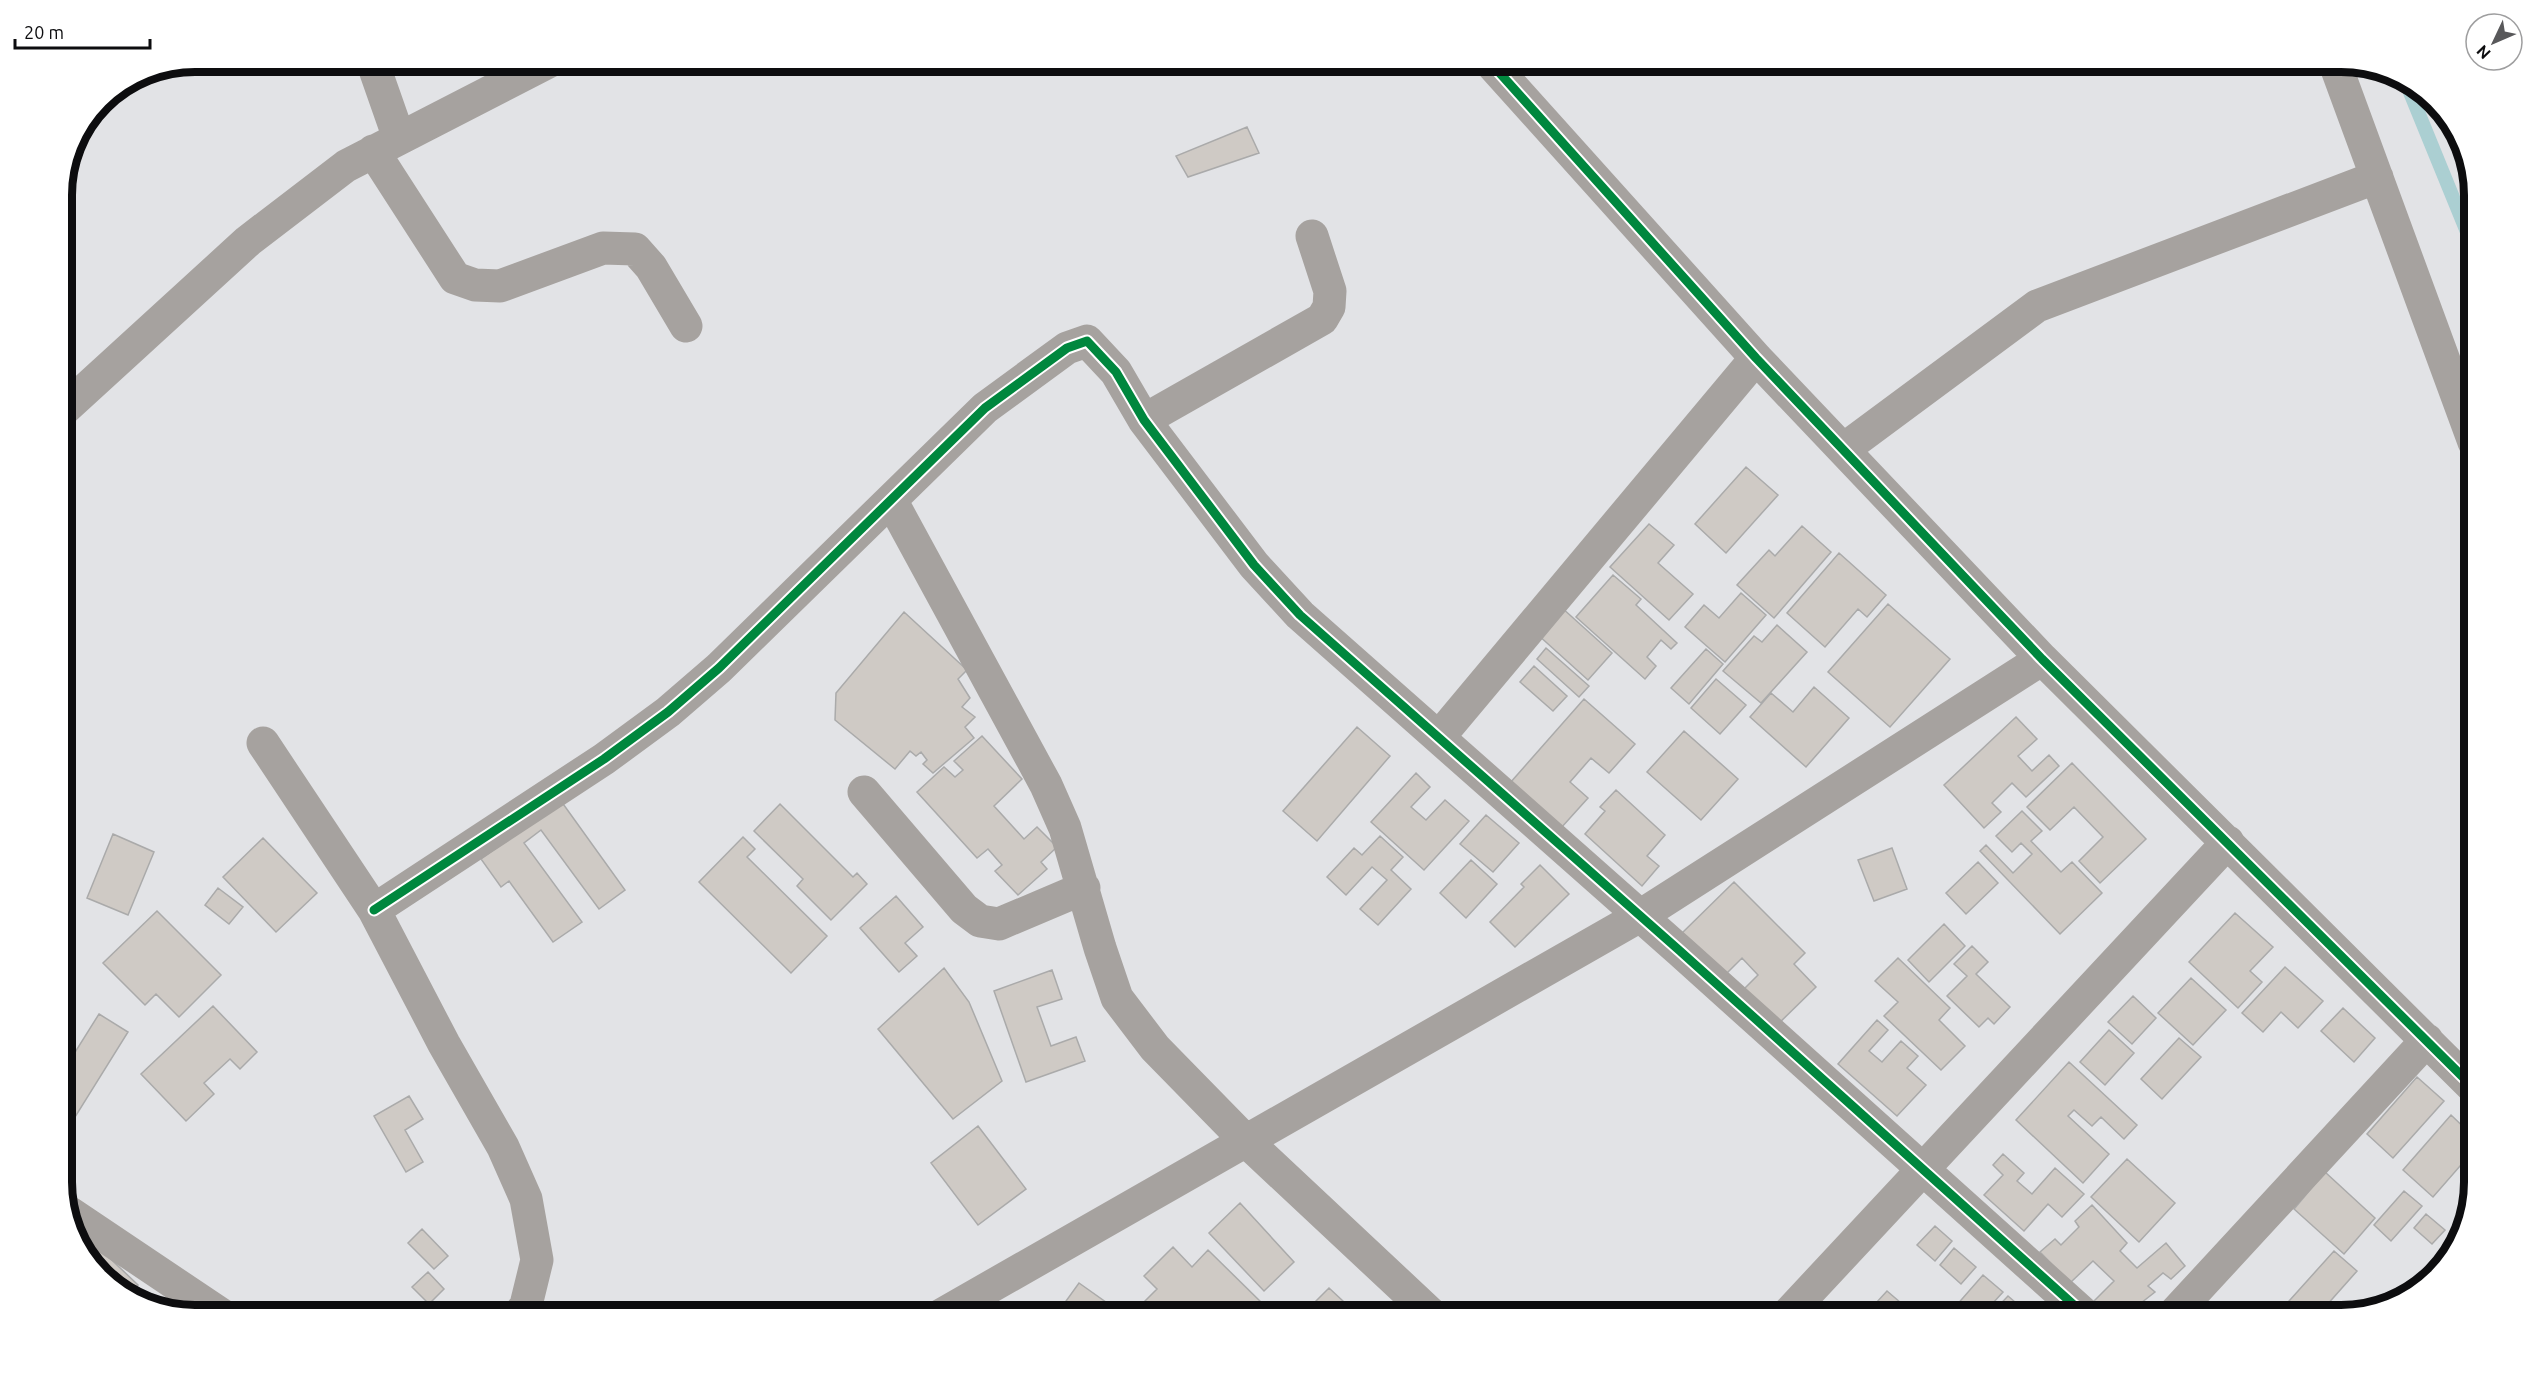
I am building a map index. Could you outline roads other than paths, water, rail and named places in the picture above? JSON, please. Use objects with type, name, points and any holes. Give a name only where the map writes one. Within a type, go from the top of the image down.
[{"type":"street","points":[[374,72],[386,145],[455,278],[475,285],[500,286],[603,248],[634,249],[651,267],[686,326]]},
{"type":"street","points":[[72,402],[248,241],[346,166],[530,72]]},
{"type":"street","points":[[1498,72],[1756,358],[2042,660],[2464,1078]]},
{"type":"street","points":[[2338,72],[2464,415]]},
{"type":"street","points":[[1844,449],[2037,306],[2377,177]]},
{"type":"street","points":[[1144,420],[1322,319],[1329,307],[1330,291],[1312,237]]},
{"type":"street","points":[[374,910],[604,759],[668,712],[719,668],[985,408],[1067,348],[1087,341],[1116,372],[1144,420],[1254,565],[1300,615],[1640,916],[2073,1305]]},
{"type":"street","points":[[1439,737],[1756,358]]},
{"type":"street","points":[[891,500],[1046,785],[1065,828],[1117,998],[1155,1048],[1246,1141],[1420,1305]]},
{"type":"street","points":[[960,1305],[1640,916],[2042,660]]},
{"type":"street","points":[[263,743],[374,910],[434,1026],[502,1147],[526,1199],[537,1260],[526,1305]]},
{"type":"street","points":[[864,792],[964,909],[980,921],[999,924],[1084,888]]},
{"type":"street","points":[[1796,1305],[2228,842]]},
{"type":"street","points":[[2183,1305],[2427,1040]]},
{"type":"street","points":[[79,1221],[205,1305]]},
{"type":"waterway","points":[[2411,94],[2464,225]]}]
